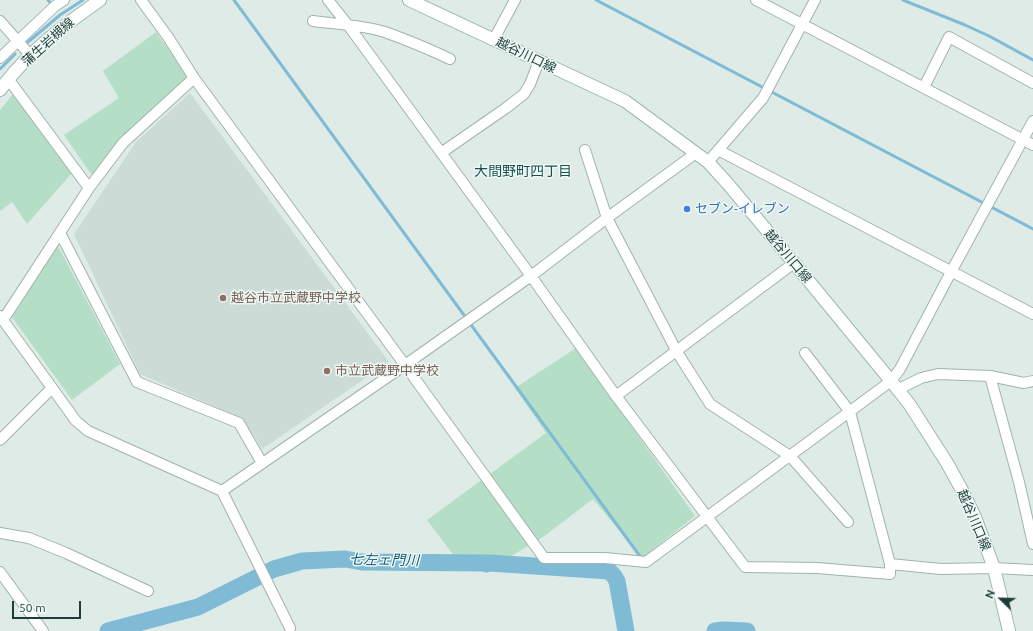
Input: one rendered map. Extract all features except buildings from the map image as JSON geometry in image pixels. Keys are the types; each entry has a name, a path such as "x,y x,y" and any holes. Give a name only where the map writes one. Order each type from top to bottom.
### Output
{"main road":[{"name":"蒲生岩槻線","path":"0,90 30,55 58,30 100,0"},
{"name":"越谷川口線","path":"409,0 625,101 708,162 794,263 894,385 918,418 947,463 960,486 974,517 994,568 1010,631"}],"street":[{"path":"0,58 17,40 55,6 64,0"},
{"path":"141,0 168,37 194,78 405,365 544,558 605,558 646,562 850,412 894,385 938,374 990,376 1024,383 1033,381"},
{"path":"328,0 348,25 531,276 616,396 745,567 817,568 890,574 890,564 850,412 805,353"},
{"path":"494,39 515,0"},
{"path":"756,0 1033,145"},
{"path":"708,162 763,98 815,0"},
{"path":"0,21 30,55"},
{"path":"313,21 348,25 384,32 425,47 450,59"},
{"path":"924,87 949,37 1033,83"},
{"path":"441,153 524,94 530,84 539,61"},
{"path":"194,78 123,143 89,188 60,233 1,318 76,421 88,431 222,491 290,628"},
{"path":"9,80 89,188"},
{"path":"894,385 900,369 951,272 1033,121"},
{"path":"585,150 607,218 677,352 710,404 790,456 848,522"},
{"path":"718,150 1033,314"},
{"path":"222,491 531,276 607,218 696,154"},
{"path":"60,233 137,382 238,423 262,463"},
{"path":"616,396 677,352 794,263"},
{"path":"990,376 1019,482 1033,544"},
{"path":"0,440 52,388"},
{"path":"0,533 29,538 66,553 148,591"},
{"path":"890,564 941,569 994,568 1033,570"},
{"path":"0,572 43,631"}],"shaded area":[{"name":"越谷市立武蔵野中学校","path":"190,93 389,362 262,449 243,419 140,374 74,234 136,142"}],"green space":[{"path":"156,32 189,78 99,172 91,174 64,135 119,98 103,71"},
{"path":"13,94 72,173 27,224 12,202 0,211 0,110"},
{"path":"57,244 120,364 72,400 11,316"},
{"path":"576,348 695,516 642,558 593,499 543,537 508,558 455,557 427,520 546,433 515,388"}],"waterway":[{"path":"48,0 52,5"},
{"path":"28,42 60,15 83,0"},
{"path":"234,0 642,559"},
{"path":"596,0 1033,229"},
{"path":"903,0 989,36 1033,60"},
{"path":"0,69 15,54"},
{"name":"七左ェ門川","path":"108,631 198,607 274,569 302,561 345,559 362,562 490,563 609,571 617,581 626,631"},
{"path":"715,631 747,631"}],"place":[{"name":"セブン-イレブン","path":"687,209"},
{"name":"越谷市立武蔵野中学校","path":"223,298"},
{"name":"市立武蔵野中学校","path":"327,371"}],"district":[{"name":"大間野町四丁目","path":"523,171"}]}
